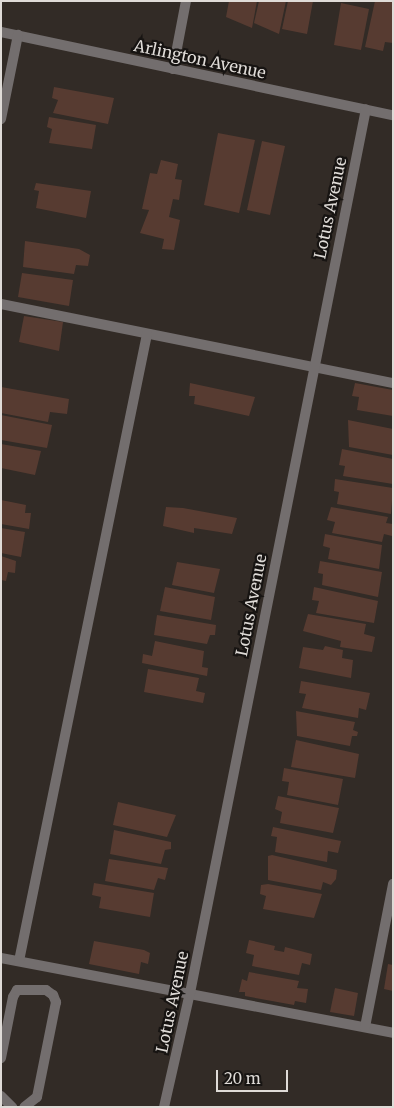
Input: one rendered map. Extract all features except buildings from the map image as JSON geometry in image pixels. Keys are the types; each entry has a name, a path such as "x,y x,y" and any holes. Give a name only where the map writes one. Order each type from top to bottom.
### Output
{"street":[{"path":"173,69 186,1"},
{"name":"Arlington Avenue","path":"1,32 393,115"},
{"path":"1,119 18,36"},
{"name":"Lotus Avenue","path":"164,1107 190,993 313,367 366,110"},
{"path":"1,304 393,383"},
{"path":"19,961 147,334"},
{"path":"365,1027 393,884"},
{"path":"1,958 393,1033"},
{"path":"1,1058 13,997 17,990 46,990 53,995 56,1002 37,1097 24,1107"},
{"path":"1,1096 12,1107"}]}
